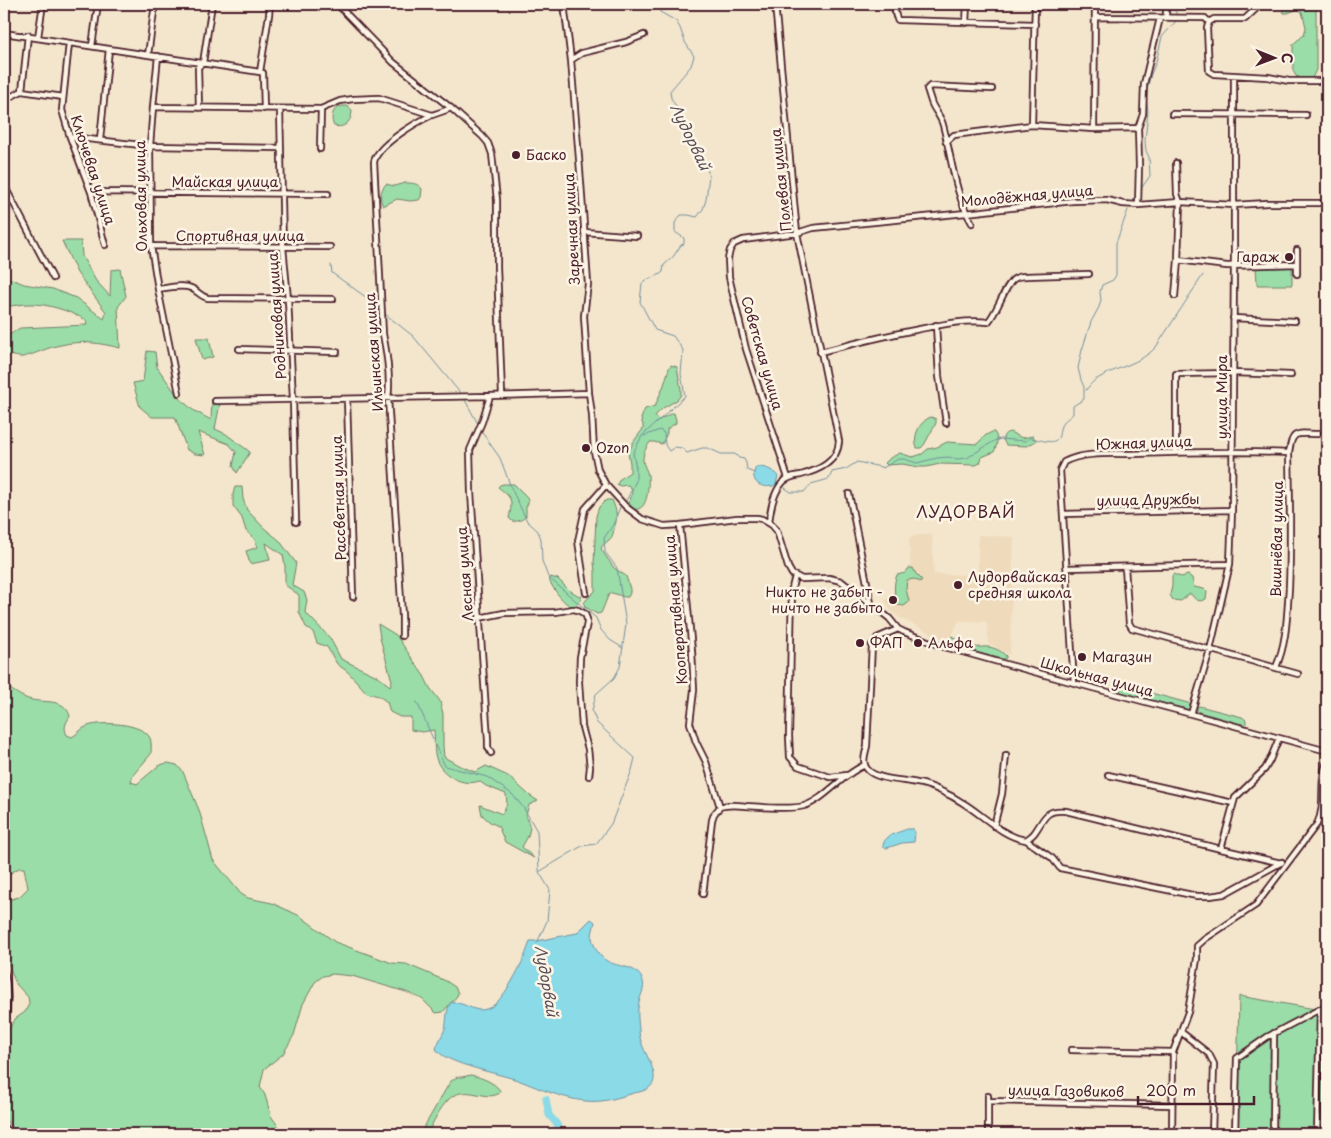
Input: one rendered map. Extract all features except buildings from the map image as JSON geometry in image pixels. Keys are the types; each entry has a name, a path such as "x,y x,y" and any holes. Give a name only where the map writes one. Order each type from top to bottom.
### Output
{"street":[{"path":"38,38 43,4"},
{"path":"92,46 98,4"},
{"path":"148,55 155,4"},
{"path":"199,108 198,66 203,63 212,4"},
{"path":"264,109 262,72 270,4"},
{"path":"337,4 393,62 451,108 488,143 492,154 497,200 497,267 502,395"},
{"name":"Заречная улица","path":"564,4 571,60 588,284 584,316 594,457 598,470 606,484 626,507 637,516 649,522 664,526 751,518 769,522"},
{"name":"Полевая улица","path":"775,4 797,234 839,441 835,456 827,464 788,478"},
{"path":"895,4 895,13 898,20 1035,24"},
{"path":"966,4 966,23"},
{"path":"1032,126 1035,4"},
{"path":"1094,128 1095,4"},
{"path":"1166,4 1166,18"},
{"path":"1261,4 1245,19 1214,19 1209,22 1207,28 1209,71 1214,74 1234,76 1268,76 1290,81 1318,81"},
{"path":"1095,17 1204,18 1209,22"},
{"path":"1138,205 1138,128 1143,114 1144,84 1160,18"},
{"path":"4,33 262,72"},
{"path":"571,60 582,53 626,42 644,35"},
{"path":"22,91 28,36"},
{"name":"Ключевая улица","path":"69,43 62,110 91,192 105,245"},
{"path":"100,140 109,49"},
{"name":"Ольховая улица","path":"158,56 150,146 151,246 179,393"},
{"name":"улица Мира","path":"1191,714 1210,650 1230,564 1233,451 1234,76"},
{"path":"972,223 966,213 952,167 943,124 939,114 932,105 927,89 930,86 992,89"},
{"path":"4,100 22,91 63,97"},
{"path":"153,107 321,109 340,101 379,98 432,115"},
{"name":"Ильинская улица","path":"402,636 400,565 383,324 374,159 380,150 409,128 432,115 451,108"},
{"name":"Родниковая улица","path":"280,109 283,248 288,299 293,399 296,522"},
{"path":"320,149 321,109"},
{"path":"1172,114 1306,115"},
{"path":"946,142 954,135 1032,126 1138,128"},
{"path":"70,137 150,146 281,148"},
{"path":"1175,296 1180,202 1177,194 1176,163"},
{"path":"4,185 53,278"},
{"path":"4,213 7,191"},
{"name":"Майская улица","path":"91,192 328,194"},
{"name":"Молодёжная улица","path":"743,240 797,234 813,228 1073,201 1107,200 1138,205 1180,202 1234,205 1319,203"},
{"path":"584,232 638,236"},
{"name":"Советская улица","path":"743,240 734,244 730,250 728,259 729,277 746,349 788,478"},
{"name":"Спортивная улица","path":"151,246 330,247"},
{"path":"1297,250 1297,274"},
{"path":"1178,260 1227,266 1297,264"},
{"path":"820,352 936,325 972,320 988,322 1011,282 1016,277 1089,274"},
{"path":"158,289 188,287 203,297 208,298 333,299"},
{"path":"1233,318 1294,320"},
{"path":"936,325 939,376 946,423"},
{"path":"239,350 337,352"},
{"path":"1176,452 1176,374 1291,375"},
{"path":"215,401 490,396 589,392"},
{"name":"Лесная улица","path":"490,396 482,422 470,450 479,618 488,747 491,753"},
{"name":"Рассветная улица","path":"347,399 353,597"},
{"path":"1289,453 1294,436 1298,434 1318,434"},
{"name":"Южная улица","path":"1063,514 1060,470 1062,464 1076,457 1176,452 1233,451 1289,453"},
{"name":"Вишнёвая улица","path":"1276,667 1282,654 1287,618 1290,538 1289,453"},
{"path":"788,478 777,490 769,522 777,531 788,567 795,576 792,588 790,757 798,766 830,777 847,775"},
{"path":"586,593 578,541 585,510 606,484"},
{"path":"849,494 870,604"},
{"name":"улица Дружбы","path":"1063,514 1232,510"},
{"path":"1063,514 1074,683"},
{"name":"Кооперативная улица","path":"680,525 694,690 690,723 696,742 706,762 720,807"},
{"path":"1067,568 1230,564"},
{"path":"1125,566 1129,623 1132,628 1298,674"},
{"name":"Школьная улица","path":"795,576 806,579 837,579 889,618 898,629 941,646 1327,752"},
{"path":"479,618 504,613 555,612 573,609 585,614 587,623 580,657 579,682 582,728 588,749 590,766 589,776"},
{"path":"898,629 877,638 872,645 867,746 864,758 865,765 871,773 918,783 944,792 964,803 994,826 1026,840 1052,858 1060,868 1197,896 1210,896 1224,894 1281,862"},
{"path":"1221,849 1235,798 1264,769 1279,738"},
{"path":"994,826 1002,794 1006,755"},
{"path":"1172,1134 1173,1052 1188,1012 1197,959 1197,946 1256,905 1319,820 1327,762"},
{"path":"703,894 712,820 720,807 729,805 759,807 803,806 820,798 847,775 865,765"},
{"path":"1108,775 1233,803"},
{"path":"1026,840 1034,833 1049,813 1058,810 1221,849 1281,862 1288,861"},
{"path":"4,970 8,989 4,1024"},
{"path":"1235,1134 1237,1058 1274,1033 1320,1009 1317,1134"},
{"path":"1181,1032 1209,1054 1214,1064 1212,1134"},
{"path":"1273,1134 1274,1033"},
{"path":"1071,1050 1173,1052"},
{"name":"улица Газовиков","path":"988,1134 988,1098 1172,1105"},
{"path":"4,1127 9,1134"}],"shaded area":[{"name":"Лудорвайская средняя школа","path":"932,533 934,574 978,575 978,535 1014,537 1010,655 988,643 987,622 959,621 949,642 900,618 891,611 884,600 897,594 911,576 909,537"}],"green space":[{"path":"1283,4 1316,5 1316,70 1312,78 1304,79 1296,76 1293,71 1293,44 1304,35 1306,27 1302,12 1298,9 1284,13"},
{"path":"347,106 352,110 349,121 345,125 334,126 332,119 334,111 338,107"},
{"path":"405,183 415,184 422,189 419,200 397,199 383,206 381,195 382,189 386,184 394,186"},
{"path":"62,241 81,241 82,256 96,281 110,296 111,270 120,269 126,296 118,307 120,348 83,342 68,343 23,357 4,356 4,338 20,328 87,325 86,320 50,306 28,304 4,307 4,276 24,284 53,289 76,298 104,319 106,312 77,273"},
{"path":"1256,265 1292,265 1292,285 1257,285"},
{"path":"196,338 209,338 213,357 202,360"},
{"path":"147,351 155,352 157,367 179,398 193,410 211,420 212,399 221,398 215,429 226,434 250,452 237,473 233,466 236,452 229,444 198,432 205,455 195,454 187,450 175,417 152,417 140,407 133,383 143,381"},
{"path":"1327,356 1327,638 1325,633"},
{"path":"671,365 677,367 681,395 655,416 659,420 674,413 676,423 667,429 662,444 650,442 646,448 643,460 648,475 645,503 638,509 633,509 629,503 632,493 630,487 617,484 620,479 630,472 628,453 643,429 641,419 643,413 645,409 655,406"},
{"path":"931,417 936,419 936,423 924,445 921,448 917,448 916,434 920,425"},
{"path":"992,432 996,434 997,439 994,452 982,457 980,463 976,465 940,464 919,467 902,464 887,465 885,463 900,453 912,457 947,442 977,444"},
{"path":"1010,432 1022,438 1033,436 1036,441 1027,446 1006,445 1003,437"},
{"path":"503,484 514,484 526,496 528,503 526,516 522,520 512,521 509,518 511,503 509,497 498,487"},
{"path":"235,487 242,487 243,499 247,510 264,528 279,540 296,563 292,585 304,592 307,600 305,612 330,638 341,659 377,676 390,686 392,681 378,624 396,635 440,701 443,714 444,757 475,772 486,766 508,776 538,801 529,805 526,815 530,828 522,847 534,858 505,842 498,826 482,815 480,805 502,814 507,804 506,794 479,781 467,783 449,776 440,766 436,757 434,730 422,732 411,730 411,717 400,717 390,712 387,702 379,696 367,693 348,672 337,664 327,647 317,643 313,632 306,627 299,612 299,595 285,585 283,555 266,543 270,560 250,564 246,551 258,547 254,538 246,531 242,518 233,506"},
{"path":"606,500 612,500 616,511 616,518 612,536 601,549 614,568 626,576 630,593 626,597 610,593 601,613 597,614 585,607 584,603 595,591 596,516 599,507"},
{"path":"909,568 913,568 922,580 920,582 915,579 907,580 906,589 909,601 904,606 898,605 895,590 896,578 897,575 905,573"},
{"path":"1173,574 1181,577 1188,575 1192,578 1194,587 1204,589 1207,592 1206,599 1197,600 1189,594 1181,601 1173,600 1170,595"},
{"path":"550,577 558,579 569,590 582,598 575,606 568,605 562,599 551,584"},
{"path":"952,636 973,647 996,649 1004,654 1006,658 1003,659 959,647 950,641"},
{"path":"4,684 28,699 53,702 63,706 70,716 65,730 67,735 72,737 94,724 122,724 146,733 151,740 151,754 133,775 131,782 137,784 163,764 177,765 183,772 199,810 213,860 241,894 248,898 272,903 300,916 335,942 392,963 406,964 446,981 455,987 458,993 457,996 443,1012 436,1013 422,999 406,992 352,976 333,974 323,976 315,982 303,1004 294,1035 283,1054 264,1069 260,1087 265,1095 271,1116 284,1134 17,1134 4,1115 4,1044 10,1027 15,1019 25,1012 29,1003 28,997 16,984 4,953 4,901 19,897 28,888 24,868 19,868 4,877"},
{"path":"1125,686 1188,703 1190,708 1189,710 1122,693 1120,691 1121,688"},
{"path":"1197,707 1242,717 1246,720 1246,723 1245,725 1199,712"},
{"path":"1239,996 1327,1011 1327,1134 1236,1134"},
{"path":"471,1075 492,1083 501,1092 489,1096 469,1093 455,1095 448,1100 436,1116 427,1134 420,1134 450,1082 457,1077"}],"water":[{"path":"756,467 768,469 778,475 776,485 766,487 758,484 754,477"},
{"path":"907,829 913,829 915,833 914,842 902,843 887,848 883,847 888,837"},
{"path":"591,919 595,922 592,940 602,957 614,964 632,969 643,980 644,986 638,1005 638,1019 641,1040 654,1074 653,1083 650,1087 609,1100 582,1101 561,1096 514,1079 451,1060 436,1049 445,1029 450,1003 458,1003 480,1010 491,1007 499,1000 510,984 530,941 577,933"}],"waterway":[{"name":"Лудорвай","path":"626,501 636,481 633,453 642,436 685,396 681,374 683,350 673,336 655,330 640,302 642,283 663,272 664,265 684,244 684,238 675,232 675,223 681,215 697,217 703,209 709,175 694,150 687,125 671,98 670,91 691,66 694,56 685,42 676,21 660,12 661,4"},
{"path":"1172,4 1177,15"},
{"path":"1140,190 1150,176 1149,157 1145,141 1148,111 1147,89 1162,37 1177,20"},
{"path":"1133,201 1135,197"},
{"path":"785,488 791,492 804,492 811,484 829,479 832,472 846,469 857,462 883,468 898,459 917,463 937,458 967,458 1000,439 1026,441 1030,438 1049,442 1056,440 1059,437 1062,424 1073,414 1073,406 1084,399 1084,387 1078,368 1082,350 1091,322 1099,307 1102,285 1113,280 1116,275 1116,243 1128,210"},
{"path":"331,265 332,273 370,300 379,309"},
{"path":"1086,390 1104,375 1150,353 1156,347 1203,275"},
{"path":"385,314 413,336 461,394"},
{"path":"465,400 478,424"},
{"path":"644,436 660,430 664,433 665,445 669,451 675,447 682,448 687,453 708,448 721,454 735,454 739,458 744,459 747,470 754,473"},
{"path":"481,431 500,458 512,490 527,521 538,531 541,539 542,561 548,577 596,618 601,630 610,640 623,648"},
{"name":"Лудорвай","path":"537,943 547,921 550,890 539,872 582,846 596,844 611,824 635,758 597,723 592,711 596,694 614,678 620,667 626,624 617,568 605,552 604,538 613,525 620,507"},
{"path":"417,702 433,739"},
{"path":"435,745 445,766 487,777 512,794 523,807 537,831 539,871"},
{"name":"Лудорвай","path":"546,1099 549,1115 562,1134"}],"place":[{"name":"Баско","path":"516,155"},
{"name":"Гараж","path":"1289,257"},
{"name":"Ozon","path":"586,448"},
{"name":"Лудорвайская средняя школа","path":"958,585"},
{"name":"Никто не забыт - ничто не забыто","path":"893,600"},
{"name":"ФАП","path":"860,643"},
{"name":"Альфа","path":"918,643"},
{"name":"Магазин","path":"1082,657"}],"district":[{"name":"ЛУДОРВАЙ","path":"966,512"}]}
